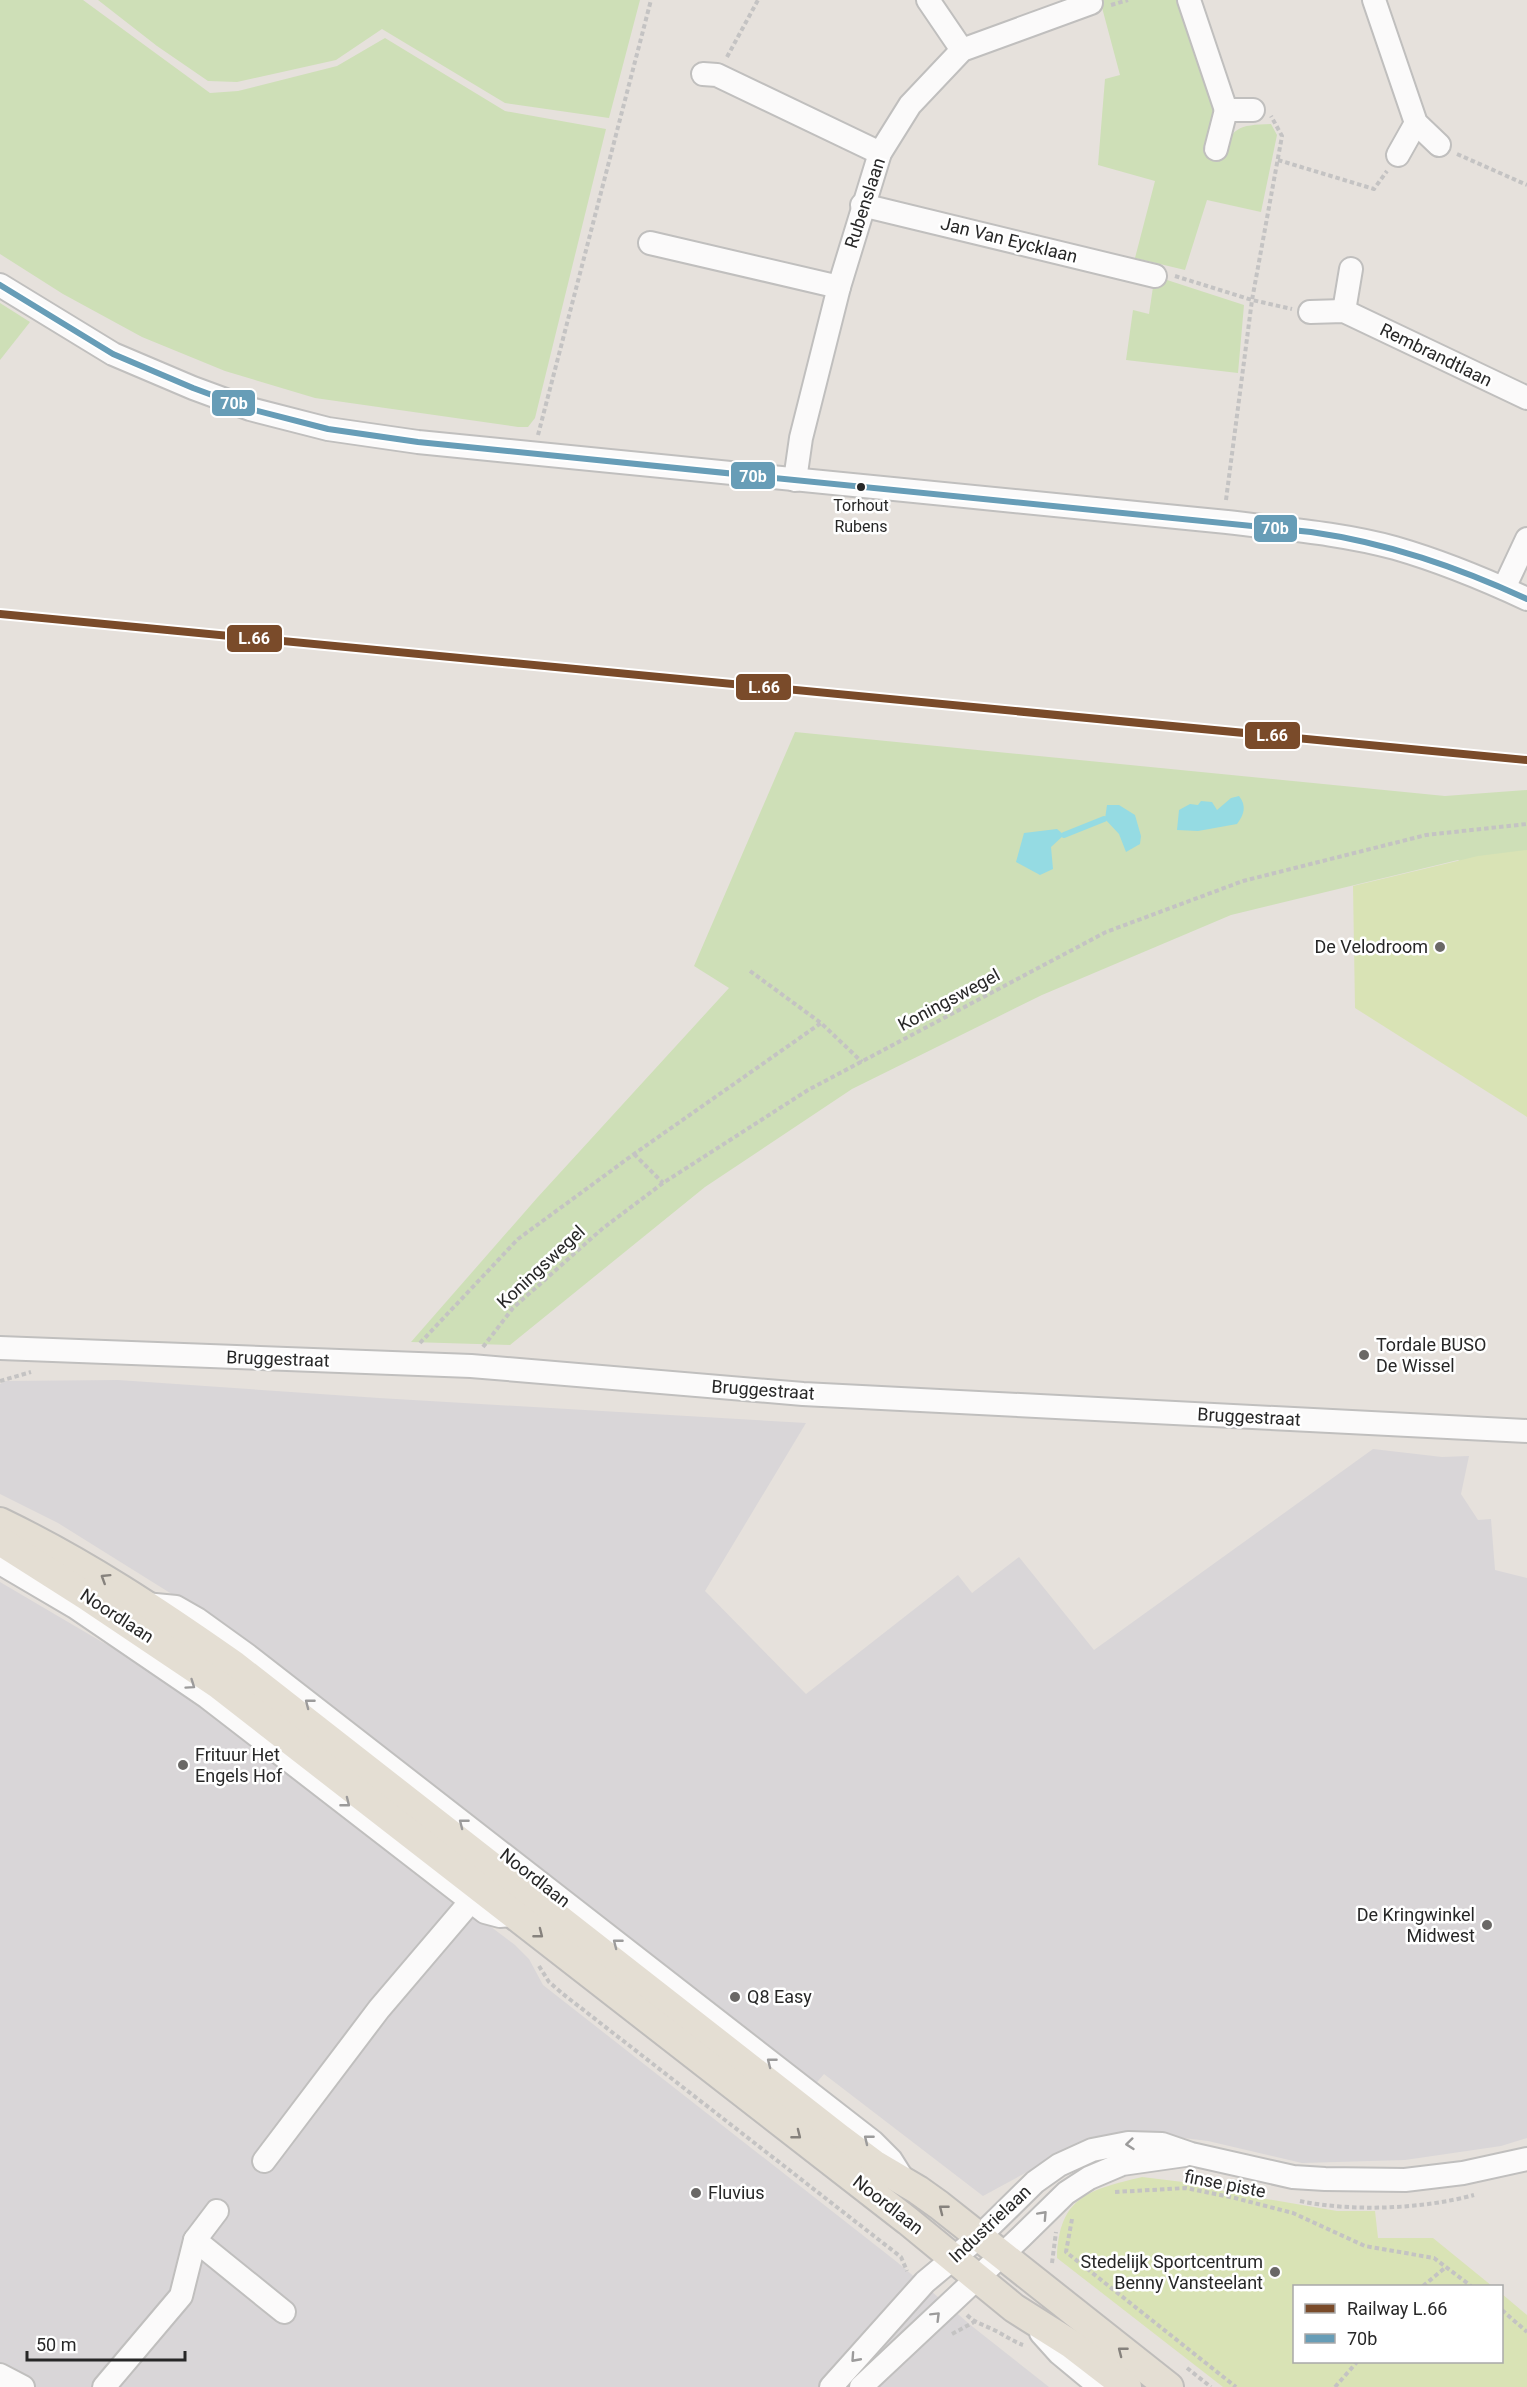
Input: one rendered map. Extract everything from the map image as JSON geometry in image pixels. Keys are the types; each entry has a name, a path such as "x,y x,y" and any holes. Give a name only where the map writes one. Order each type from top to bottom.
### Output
{"main road":[{"name":"Noordlaan","path":"0,1522 76,1560 234,1665 838,2137 882,2170 918,2190 1169,2387"},
{"name":"Noordlaan","path":"0,1541 112,1612 219,1685 1031,2320 1071,2344 1127,2387"}],"street":[{"path":"927,0 962,50"},
{"path":"1190,0 1226,110 1216,149"},
{"path":"1374,0 1416,123 1439,145"},
{"name":"Rubenslaan","path":"795,480 801,438 839,287 862,205 880,153 910,105 962,50 1091,2"},
{"path":"710,75 880,153"},
{"path":"1226,110 1253,110"},
{"path":"1398,155 1416,123"},
{"name":"Jan Van Eycklaan","path":"862,205 1155,276"},
{"path":"650,243 839,287"},
{"path":"1344,311 1351,269"},
{"path":"0,285 113,354 250,409 328,429 418,442 1227,522 1334,535 1393,548 1451,566 1527,599"},
{"name":"Rembrandtlaan","path":"1310,312 1344,311 1527,398"},
{"path":"1504,588 1527,540"},
{"name":"Bruggestraat","path":"2,1349 471,1366 803,1394 1527,1431"},
{"name":"Noordlaan","path":"0,1563 85,1614 207,1697 485,1912 500,1916 515,1915"},
{"path":"264,2162 379,2009 471,1901"},
{"name":"Industrielaan","path":"831,2387 925,2282 979,2237 1044,2173 1092,2150 1146,2142 1293,2177 1324,2179 1405,2180 1463,2174 1527,2159"},
{"name":"Industrielaan","path":"861,2387 1001,2256 1057,2200 1089,2178 1122,2164 1191,2154"},
{"path":"104,2387 181,2296 195,2240 217,2211"},
{"path":"195,2240 284,2312"},
{"name":"Noordlaan","path":"1031,2320 1045,2340 1100,2387"},
{"path":"0,2375 23,2387"}],"path":[{"path":"548,433 538,432 651,0"},
{"path":"710,75 758,0"},
{"path":"1226,500 1252,300 1282,135 1274,118 1265,111 1253,110"},
{"path":"1439,145 1527,186"},
{"path":"1278,160 1374,189"},
{"path":"1155,276 1170,274 1252,300 1310,312"},
{"path":"1214,499 1237,502"},
{"name":"Koningswegel","path":"471,1366 490,1336 513,1308 602,1229 663,1183 808,1090 1106,932 1243,881 1426,835 1527,824"},
{"path":"750,971 821,1023 862,1062"},
{"path":"399,1364 518,1239 634,1154 821,1023"},
{"path":"634,1154 663,1183"},
{"path":"0,1381 36,1371"},
{"path":"538,1964 544,1975 562,1994 901,2258 903,2264"},
{"path":"1183,2178 1245,2190"},
{"name":"finse piste","path":"1106,2194 1186,2188 1235,2198 1293,2213 1365,2246 1434,2259 1470,2285"},
{"path":"1298,2200 1335,2208 1363,2208"},
{"path":"1074,2215 1070,2222 1066,2252 1236,2387"},
{"path":"1053,2262 1057,2226"},
{"path":"1424,2285 1446,2267"},
{"path":"1503,2311 1527,2332"},
{"path":"1335,2387 1355,2363"}],"shaded area":[{"path":"118,1380 806,1423 705,1591 806,1694 958,1575 972,1593 1019,1557 1094,1650 1373,1449 1442,1457 1469,1456 1461,1494 1478,1520 1491,1519 1495,1570 1527,1578 1527,2138 1501,2146 1405,2160 1302,2163 1208,2141 1143,2133 1091,2137 983,2196 824,2074 813,2087 199,1611 58,1523 0,1494 0,1384 5,1381"},
{"path":"0,1582 146,1665 515,1945 529,1959 543,1985 897,2262 973,2327 1049,2387 0,2387"}],"green space":[{"path":"0,0 83,0 210,93 238,91 337,66 385,38 505,111 606,129 535,418 528,427 315,398 225,371 142,337 63,294 0,254"},
{"path":"98,0 640,0 609,118 505,103 382,29 336,60 237,82 208,81 157,46"},
{"path":"1100,0 1177,0 1218,116 1209,155 1221,159 1228,140 1243,127 1271,124 1277,135 1261,212 1207,200 1185,270 1135,258 1155,181 1098,165 1105,79 1120,75"},
{"path":"1164,279 1244,305 1238,373 1126,360 1133,310 1149,314 1153,287"},
{"path":"0,303 30,322 0,360"},
{"path":"795,732 1445,796 1527,790 1527,901 1458,860 1231,915 1042,995 852,1089 705,1187 510,1345 411,1342 537,1198 729,988 694,966"},
{"name":"De Velodroom","path":"1527,850 1527,1117 1355,1008 1353,886 1478,856"},
{"name":"Stedelijk Sportcentrum Benny Vansteelant","path":"1142,2177 1191,2183 1231,2193 1337,2211 1375,2211 1378,2238 1433,2238 1491,2285 1293,2285 1293,2363 1503,2363 1503,2295 1527,2315 1527,2387 1223,2387 1057,2258 1059,2237 1071,2209 1080,2199 1107,2186"}],"water":[{"path":"1239,796 1244,810 1237,824 1198,831 1177,830 1179,810 1190,804 1198,805 1201,801 1212,802 1217,810 1231,798"},
{"path":"1107,805 1119,805 1135,815 1141,836 1140,844 1126,852 1119,834 1105,819"},
{"path":"1057,829 1064,835 1051,847 1053,869 1040,875 1016,862 1024,833"}],"waterway":[{"path":"1064,835 1104,819"}],"rail line":[{"name":"L.66","path":"0,614 1527,760"}],"transit line":[{"name":"70b","path":"0,285 113,354 250,409 328,429 418,442 1311,532 1367,543 1422,558 1527,599"}],"place":[{"name":"Torhout Rubens","path":"861,487"},
{"name":"De Velodroom","path":"1440,947"},
{"name":"Tordale BUSO De Wissel","path":"1364,1355"},
{"name":"Frituur Het Engels Hof","path":"183,1765"},
{"name":"De Kringwinkel Midwest","path":"1487,1925"},
{"name":"Q8 Easy","path":"735,1997"},
{"name":"Fluvius","path":"696,2193"},
{"name":"Stedelijk Sportcentrum Benny Vansteelant","path":"1275,2272"}]}
